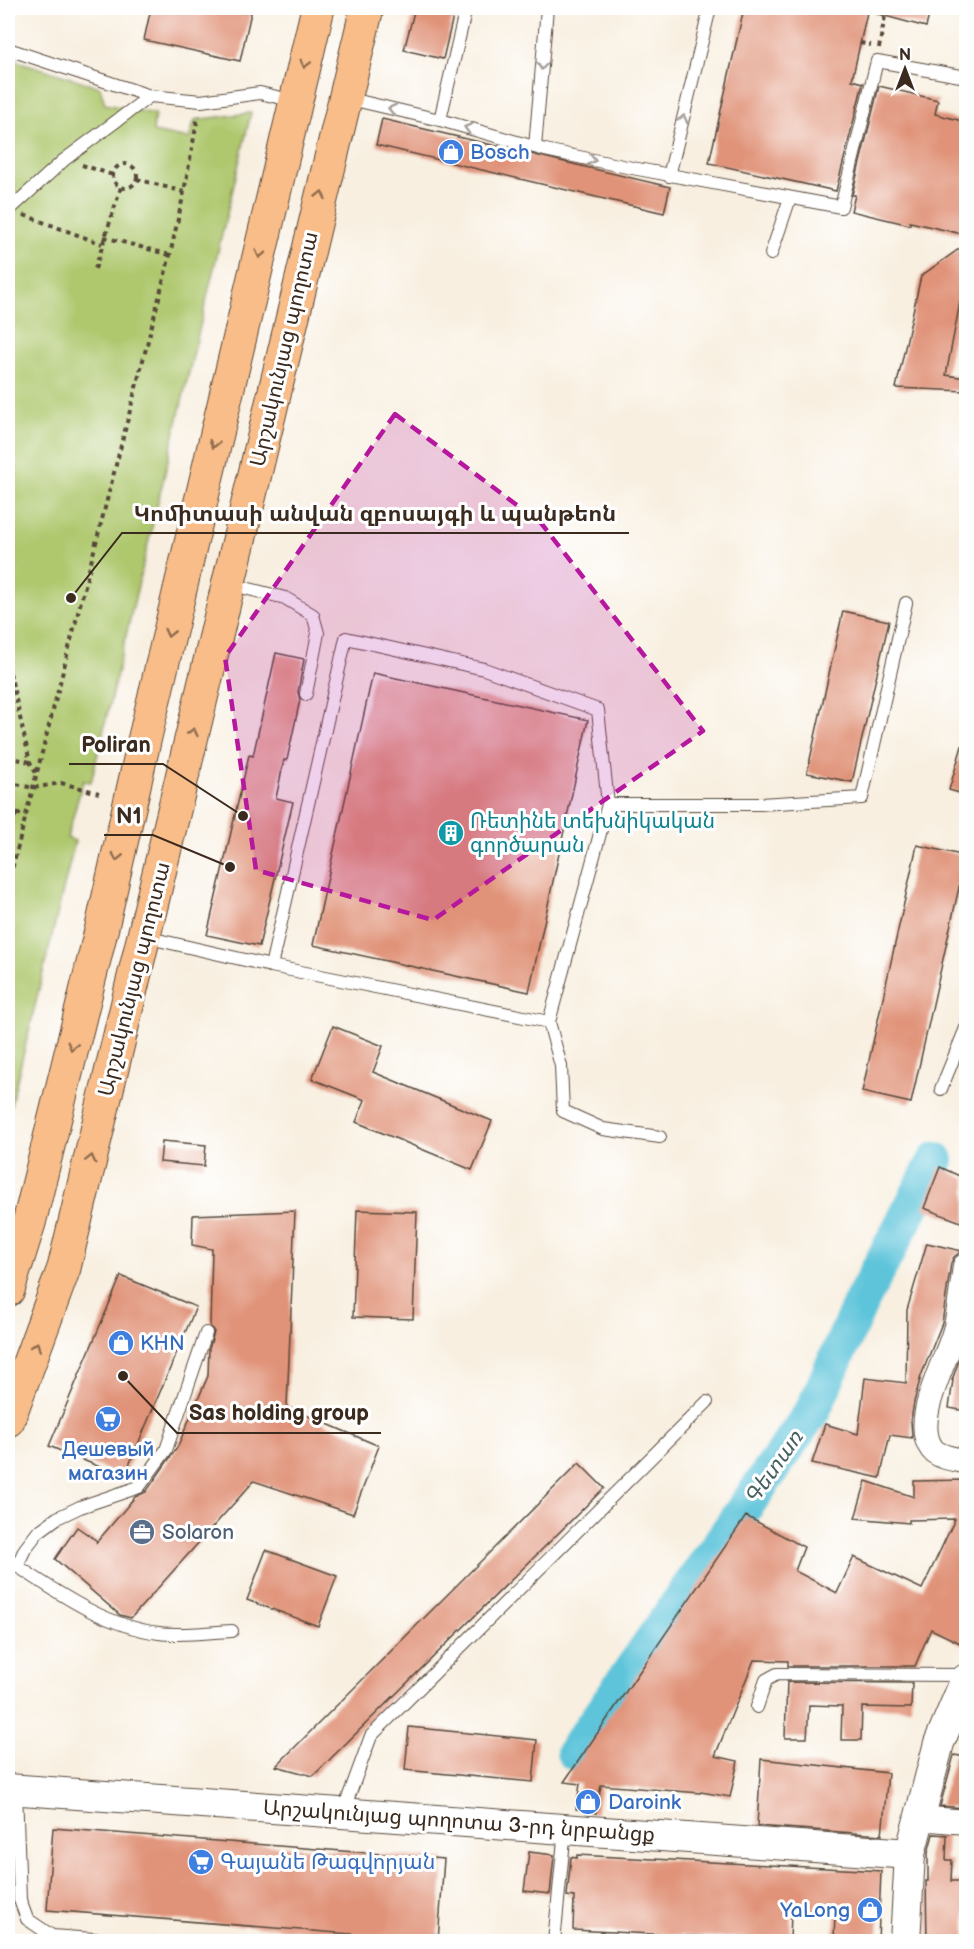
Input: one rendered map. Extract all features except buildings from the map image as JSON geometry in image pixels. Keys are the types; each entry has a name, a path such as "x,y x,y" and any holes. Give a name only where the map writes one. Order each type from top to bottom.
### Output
{"main road":[{"name":"Արշակունյաց պողոտա","path":"8,1290 29,1223 99,938 318,8"},
{"name":"Արշակունյաց պողոտա","path":"8,1420 64,1268 367,8"}],"street":[{"path":"965,1266 956,1327 925,1416 928,1440 933,1450 941,1455 966,1462"},
{"path":"905,1941 910,1854 939,1743 966,1677"},
{"name":"Արշակունյաց պողոտա 3-րդ նրբանցք","path":"12,1789 910,1854"},
{"path":"919,1818 966,1822"}],"lane":[{"path":"440,120 466,8"},
{"path":"535,147 547,8"},
{"path":"669,176 710,8"},
{"path":"8,49 150,96 201,101 260,93 296,102"},
{"path":"344,97 440,120 535,147 669,176 841,207 877,60 966,77 966,72"},
{"path":"8,211 64,160 150,96"},
{"path":"771,254 790,198"},
{"path":"228,584 285,598 313,615 318,633 306,694"},
{"path":"608,804 760,804 862,798 906,603"},
{"path":"271,966 346,638 484,669 598,710 608,804 549,1023 561,1066 562,1111 603,1130 660,1137"},
{"path":"145,937 271,966 549,1023"},
{"path":"941,1089 966,1028"},
{"path":"206,1333 166,1450 139,1487 80,1507 57,1518 38,1532 12,1563 105,1618 131,1628 161,1634 232,1631"},
{"path":"342,1813 371,1736 707,1402"},
{"path":"757,1707 766,1680 777,1674 966,1677"},
{"path":"12,1789 20,1900 27,1919 52,1936 134,1941"},
{"path":"554,1941 565,1829"}],"path":[{"path":"877,60 885,16"},
{"path":"8,885 170,255 201,101"},
{"path":"64,160 113,175"},
{"path":"128,164 136,171 137,179 133,186 121,187 114,181 113,175 118,166 128,164"},
{"path":"137,179 184,192"},
{"path":"95,269 121,187"},
{"path":"8,211 102,244"},
{"path":"104,237 170,255"},
{"path":"8,664 30,762 36,772"},
{"path":"8,691 14,693"},
{"path":"8,757 30,762"},
{"path":"8,782 33,788 61,783 99,793"},
{"path":"8,811 26,816"},
{"path":"8,824 18,814"}],"highlighted area":[{"path":"395,414 541,523 703,731 433,920 256,870 225,657"}],"green space":[{"path":"8,58 100,87 105,104 155,114 153,132 189,139 195,120 251,113 91,782 83,781 67,838 75,841 8,1117"}],"waterway":[{"name":"Գետառ","path":"574,1752 813,1410 860,1304 936,1160"}],"place":[{"name":"Bosch","path":"451,152"},
{"name":"Կոմիտասի անվան զբոսայգի և պանթեոն","path":"71,598"},
{"name":"Poliran","path":"243,816"},
{"name":"Ռետինե տեխնիկական գործարան","path":"451,833"},
{"name":"N1","path":"230,867"},
{"name":"KHN","path":"121,1343"},
{"name":"Sas holding group","path":"123,1376"},
{"name":"Дешевый магазин","path":"108,1419"},
{"name":"Solaron","path":"142,1532"},
{"name":"Daroink","path":"588,1802"},
{"name":"Գայանե Թագվորյան","path":"201,1862"},
{"name":"YaLong","path":"870,1910"}]}
